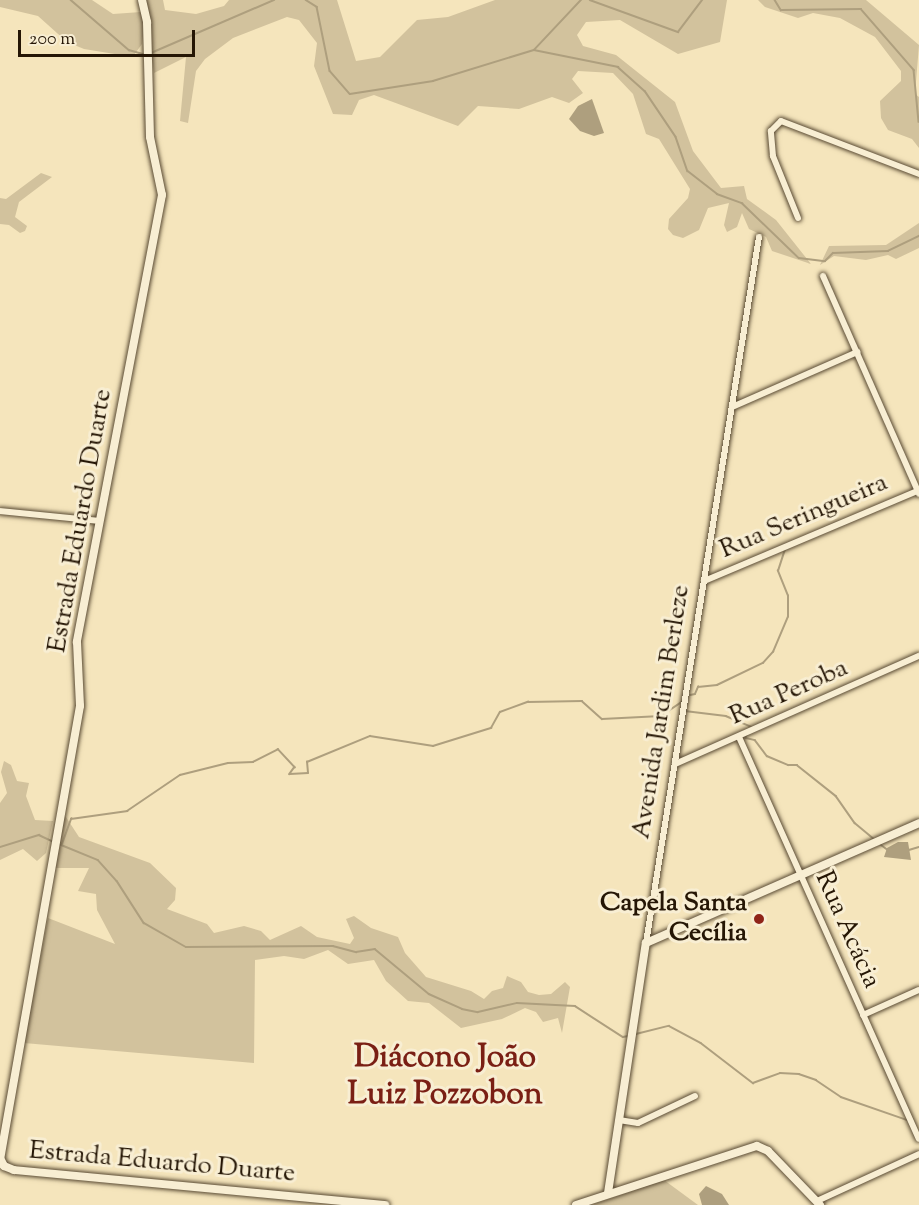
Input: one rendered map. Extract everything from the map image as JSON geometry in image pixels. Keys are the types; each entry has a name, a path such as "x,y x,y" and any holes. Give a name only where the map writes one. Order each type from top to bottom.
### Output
{"street":[{"name":"Estrada Eduardo Duarte","path":"142,0 147,21 150,137 162,195 77,642 80,706 2,1162 14,1170 385,1205"},
{"path":"798,218 773,156 771,131 781,121 919,174"},
{"name":"Avenida Jardim Berleze","path":"608,1193 759,237"},
{"path":"823,276 919,491"},
{"path":"732,407 857,352"},
{"name":"Rua Seringueira","path":"704,581 919,491"},
{"path":"0,511 100,521"},
{"name":"Rua Peroba","path":"675,764 919,656"},
{"name":"Rua Acácia","path":"739,737 919,1139"},
{"path":"646,944 919,823"},
{"path":"863,1015 919,990"},
{"path":"619,1120 638,1123 695,1096"},
{"path":"576,1205 757,1146 768,1151 819,1203 919,1154"}],"shaded area":[{"path":"0,0 92,0 113,14 141,12 145,20 142,44 134,55 127,56 84,49 67,42 38,16 0,7"},
{"path":"144,0 163,0 165,10 196,14 224,6 229,0 337,0 356,61 380,57 417,20 448,17 495,0 727,0 720,42 678,54 620,20 586,22 577,35 583,46 616,55 675,102 693,151 721,188 744,186 747,199 776,220 811,264 772,251 766,237 749,229 742,213 737,227 727,232 724,225 729,203 708,208 699,230 683,238 673,235 668,229 669,219 688,198 690,189 659,139 646,134 633,94 613,73 578,71 572,79 583,93 569,103 552,97 519,109 478,106 458,126 374,95 359,100 352,115 333,114 314,66 317,43 299,20 287,17 233,38 205,59 196,71 188,123 180,121 186,57 154,73"},
{"path":"758,0 866,0 919,45 915,94 919,97 919,148 912,139 888,130 881,118 880,101 901,81 901,71 875,37 840,18 813,13 798,18 765,7"},
{"path":"592,99 604,133 594,136 580,131 569,119 578,106"},
{"path":"41,173 52,177 19,202 15,217 27,226 25,231 20,233 9,225 0,224 0,198 6,199"},
{"path":"919,223 919,248 896,259 888,255 866,260 834,256 820,265 829,246 886,245"},
{"path":"4,761 11,765 17,781 29,783 26,796 35,820 53,821 46,853 37,861 23,849 0,860 0,803 7,793 1,772"},
{"path":"64,814 79,837 150,863 176,888 175,900 167,909 207,924 214,933 244,926 261,931 270,940 301,926 317,937 350,944 354,938 346,919 354,916 371,928 398,937 405,953 426,977 471,991 484,999 492,991 503,988 507,976 521,982 528,992 539,995 551,994 565,982 570,987 562,1033 558,1018 543,1022 536,1012 525,1008 502,1019 461,1028 429,1003 408,1001 386,981 374,960 348,964 328,950 304,959 284,956 255,960 254,1063 24,1043 48,918 115,944 97,910 96,894 78,891 89,868 54,868"},
{"path":"898,842 908,842 911,860 884,857 887,848"},
{"path":"664,1180 698,1205 592,1205"},
{"path":"706,1186 722,1194 729,1205 702,1205 699,1194"}],"waterway":[{"path":"71,0 129,50 143,54"},
{"path":"151,53 274,0"},
{"path":"306,0 317,7 330,71 350,94 433,81 534,50 581,0"},
{"path":"590,0 678,32 702,0"},
{"path":"775,0 781,10 861,9 914,70 919,122"},
{"path":"534,50 618,67 645,91 676,137 688,171 717,194 742,203 799,258 825,261 833,253 888,251 919,236"},
{"path":"690,695 695,694 698,687 717,685 763,663 773,652 788,617 788,596 778,571 785,550"},
{"path":"62,844 71,819 127,811 180,775 228,763 253,762 278,749 295,767 290,774 308,773 307,762 370,736 433,746 491,728 500,712 528,702 582,701 602,719 661,716 682,702"},
{"path":"685,711 726,716 752,727"},
{"path":"747,735 746,738 755,740 767,756 788,765 797,765 836,796 855,823 874,839"},
{"path":"0,847 39,835 52,841"},
{"path":"59,844 98,860 117,881 144,923 186,947 333,946 356,952 375,949 429,994 462,1009 478,1012 517,1003 575,1006 623,1037 628,1036"},
{"path":"880,844 888,850"},
{"path":"909,850 919,847"},
{"path":"636,1034 669,1026 701,1043 753,1083 780,1073 799,1074 816,1080 841,1097 907,1120"}],"place":[{"name":"Capela Santa Cecília","path":"759,919"}],"district":[{"name":"Diácono João Luiz Pozzobon","path":"445,1078"}]}
